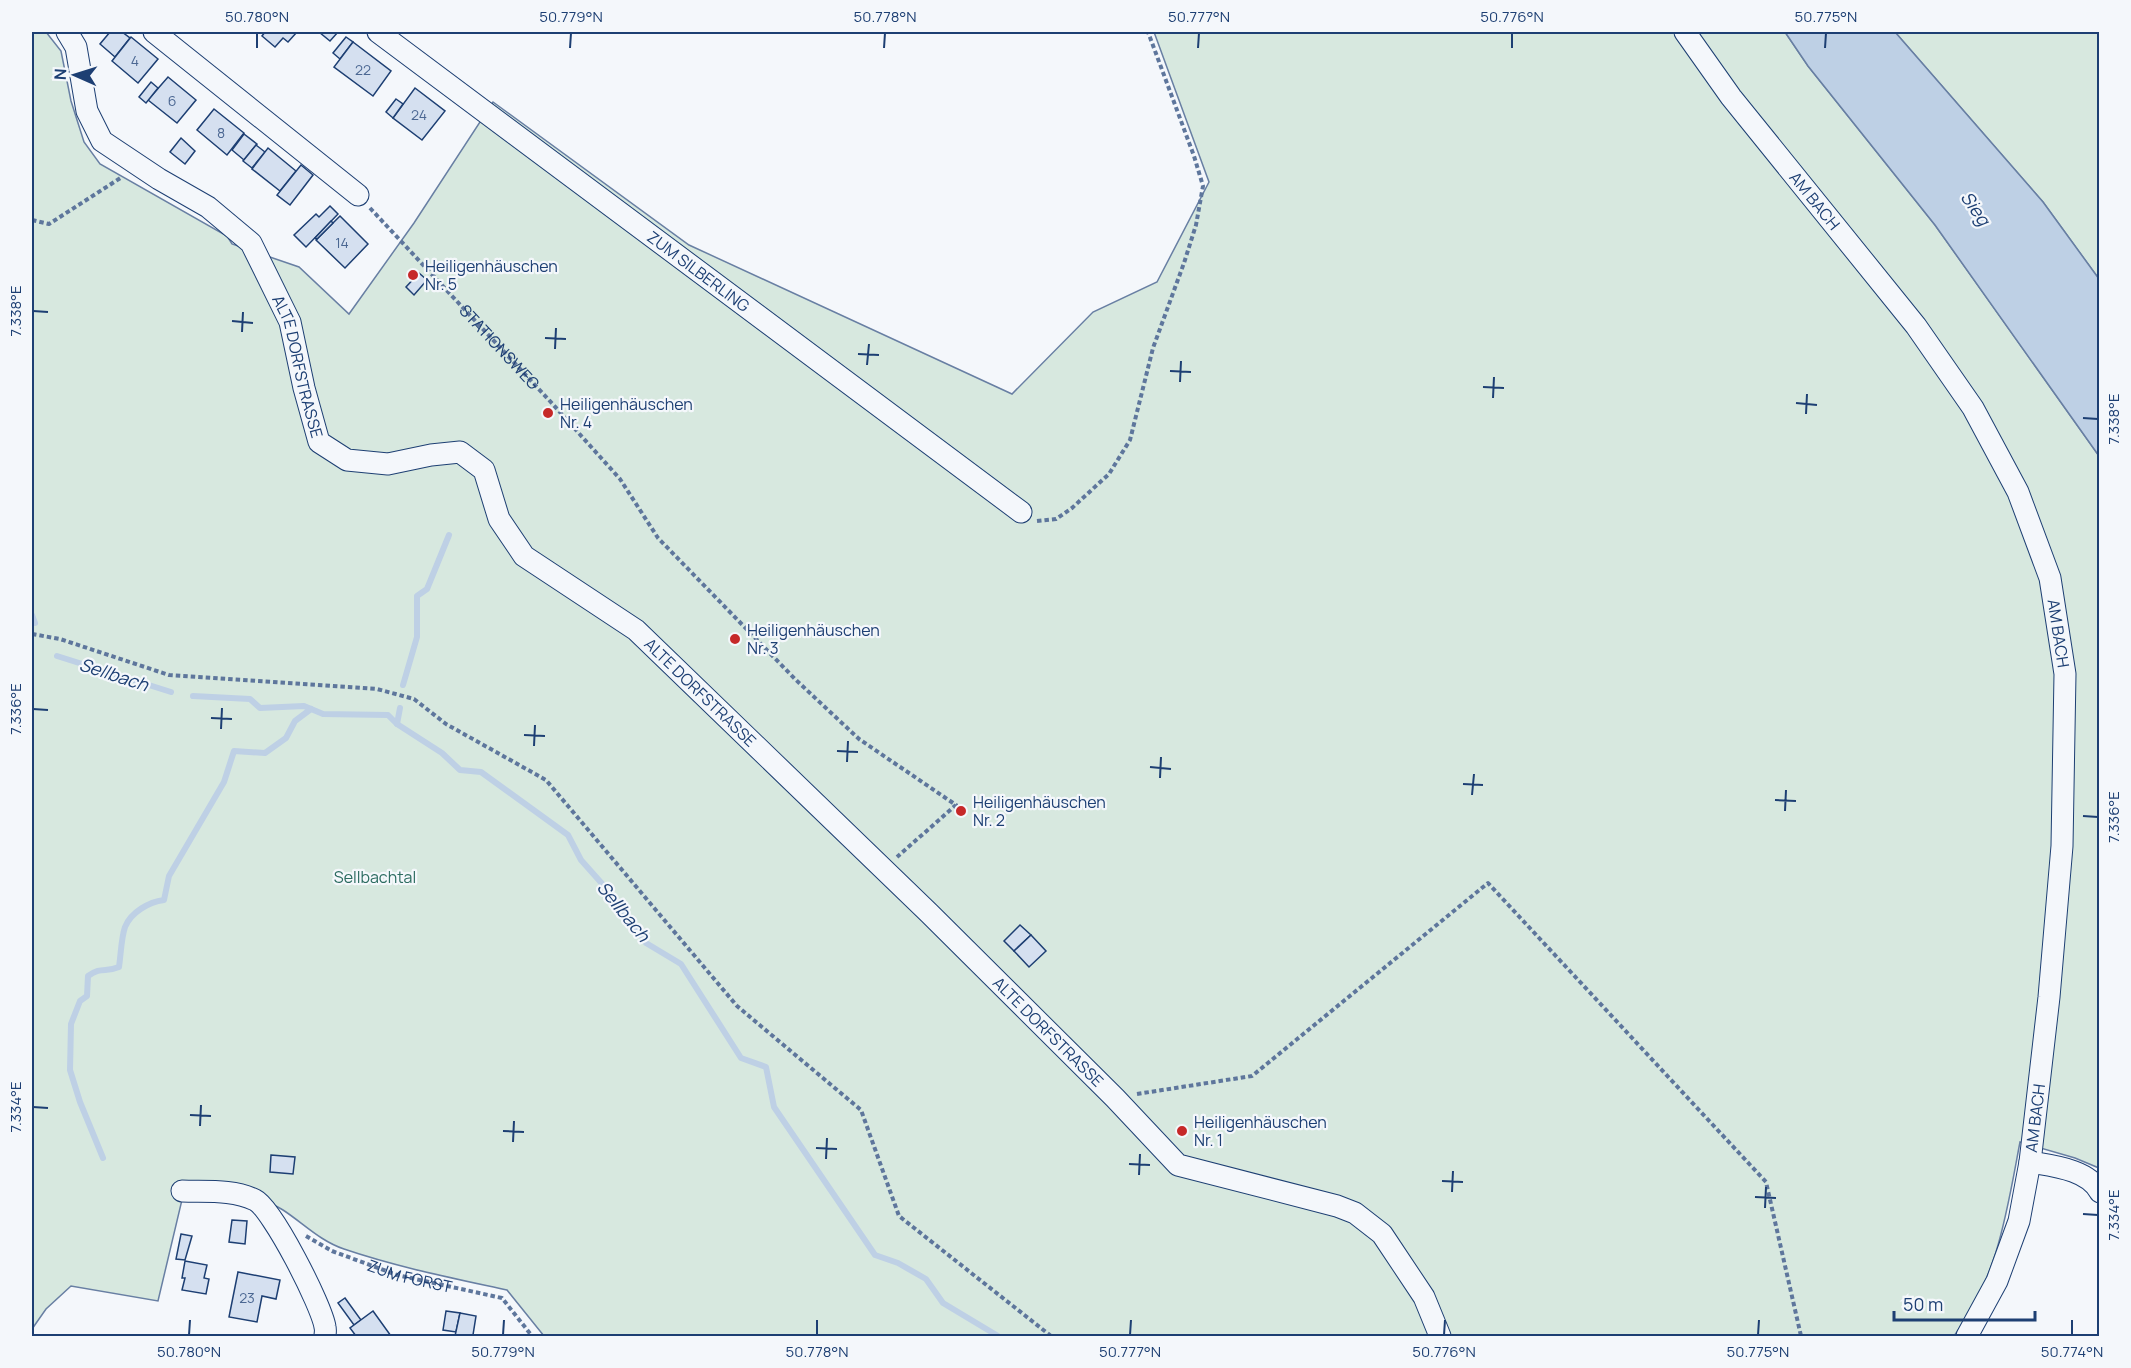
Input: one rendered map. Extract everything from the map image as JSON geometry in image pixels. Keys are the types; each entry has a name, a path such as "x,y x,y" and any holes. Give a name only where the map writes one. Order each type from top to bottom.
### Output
{"street":[{"name":"ALTE DORFSTRASSE","path":"67,32 76,46 87,111 102,141 140,167 208,207 251,243 290,322 304,388 319,442 347,460 388,464 431,455 460,452 484,470 499,519 524,556 636,630 884,869 1115,1098 1178,1165 1337,1206 1355,1213 1382,1234 1424,1297 1440,1336"},
{"path":"154,32 358,195"},
{"name":"ZUM SILBERLING","path":"378,32 1021,512"},
{"name":"AM BACH","path":"1685,32 1731,97 1916,326 1973,408 2018,492 2050,578 2065,674 2061,846 2049,997 2030,1162 2019,1221 1997,1281 1967,1336"},
{"path":"2030,1162 2068,1168 2096,1185 2100,1192"},
{"path":"182,1191 226,1192 256,1200 277,1225 318,1306 326,1329 325,1336"}],"path":[{"path":"1021,512 1037,521 1056,519 1109,474 1130,440 1153,348 1196,225 1203,186 1148,32"},
{"path":"32,220 49,224 140,167"},
{"name":"STATIONSWEG","path":"358,195 549,400 620,480 658,538 796,680 859,739 956,805 884,869"},
{"path":"32,634 60,639 169,675 377,689 414,699 446,724 546,780 737,1006 861,1110 899,1216 1051,1336"},
{"path":"1115,1098 1252,1076 1488,883 1766,1182 1801,1336"},
{"name":"ZUM FORST","path":"277,1225 294,1229 332,1251 397,1275 502,1298 532,1336"}],"green space":[{"name":"Sellbachtal","path":"32,32 46,32 61,51 71,101 84,142 100,164 227,236 232,244 299,267 349,314 414,223 493,102 689,245 1012,394 1093,312 1157,282 1209,182 1154,32 1785,32 1808,66 1935,225 2099,456 2099,1168 2075,1158 2020,1142 2005,1218 1991,1267 1969,1314 1954,1336 544,1336 507,1290 425,1272 344,1249 335,1246 273,1205 249,1197 185,1187 158,1301 71,1286 46,1309 32,1329"},
{"path":"1895,32 2099,32 2099,279 2043,202"}],"water":[{"name":"Sieg","path":"1785,32 1895,32 2043,202 2099,279 2099,456 1935,225 1808,66"}],"building":[{"path":"110,32 122,32 130,38 115,57 100,44"},
{"path":"265,32 297,32 288,42 283,38 275,47 262,36"},
{"path":"319,32 338,32 330,41"},
{"path":"131,37 158,59 138,83 112,61"},
{"path":"346,37 353,42 340,59 333,53"},
{"path":"353,42 391,71 373,96 334,67"},
{"path":"168,77 196,100 177,123 148,100"},
{"path":"151,82 158,88 146,103 139,97"},
{"path":"415,88 445,111 422,140 393,118"},
{"path":"396,99 403,104 393,118 386,112"},
{"path":"214,109 244,133 227,155 197,130"},
{"path":"244,134 257,144 244,160 232,150"},
{"path":"181,138 195,151 185,164 170,152"},
{"path":"256,145 265,152 252,168 243,161"},
{"path":"268,148 296,171 280,191 252,169"},
{"path":"301,165 313,175 290,205 277,195"},
{"path":"330,206 338,214 306,247 294,235 316,214 319,217"},
{"path":"340,216 368,244 345,268 316,240"},
{"path":"331,221 333,223 317,239 315,238"},
{"path":"419,273 427,280 414,295 406,287"},
{"path":"1020,925 1031,935 1014,951 1004,941"},
{"path":"1031,935 1046,951 1029,967 1014,951"},
{"path":"271,1155 295,1157 293,1174 270,1172"},
{"path":"232,1220 247,1221 245,1244 229,1242"},
{"path":"181,1234 192,1236 185,1260 176,1259"},
{"path":"185,1261 207,1265 204,1278 209,1279 206,1294 182,1290"},
{"path":"238,1272 280,1280 276,1299 262,1296 257,1322 229,1317"},
{"path":"345,1298 361,1320 354,1325 338,1303"},
{"path":"373,1311 391,1336 356,1336 350,1328"},
{"path":"446,1311 460,1313 456,1332 443,1330"},
{"path":"460,1313 476,1316 473,1335 479,1336 455,1336"}],"waterway":[{"path":"403,685 417,637 417,596 427,589 449,535"},
{"name":"Sellbach","path":"32,615 35,623"},
{"name":"Sellbach","path":"57,656 171,692"},
{"name":"Sellbach","path":"193,696 250,699 260,708 304,706 323,714 388,715 397,724 442,753 460,770 481,772 568,835 581,860 613,896 646,943 681,964 741,1058 766,1067 774,1107 875,1255 898,1263 926,1279 943,1303 998,1336"},
{"path":"397,724 400,708"},
{"path":"103,1158 80,1102 70,1070 71,1024 80,1001 87,996 88,976 97,971 119,967 123,936 128,922 141,909 164,900 169,876 224,782 234,751 265,753 286,738 295,721 311,709"}],"place":[{"name":"Heiligenhäuschen Nr. 5","path":"413,275"},
{"name":"Heiligenhäuschen Nr. 4","path":"548,413"},
{"name":"Heiligenhäuschen Nr. 3","path":"735,639"},
{"name":"Heiligenhäuschen Nr. 2","path":"961,811"},
{"name":"Heiligenhäuschen Nr. 1","path":"1182,1131"}]}
